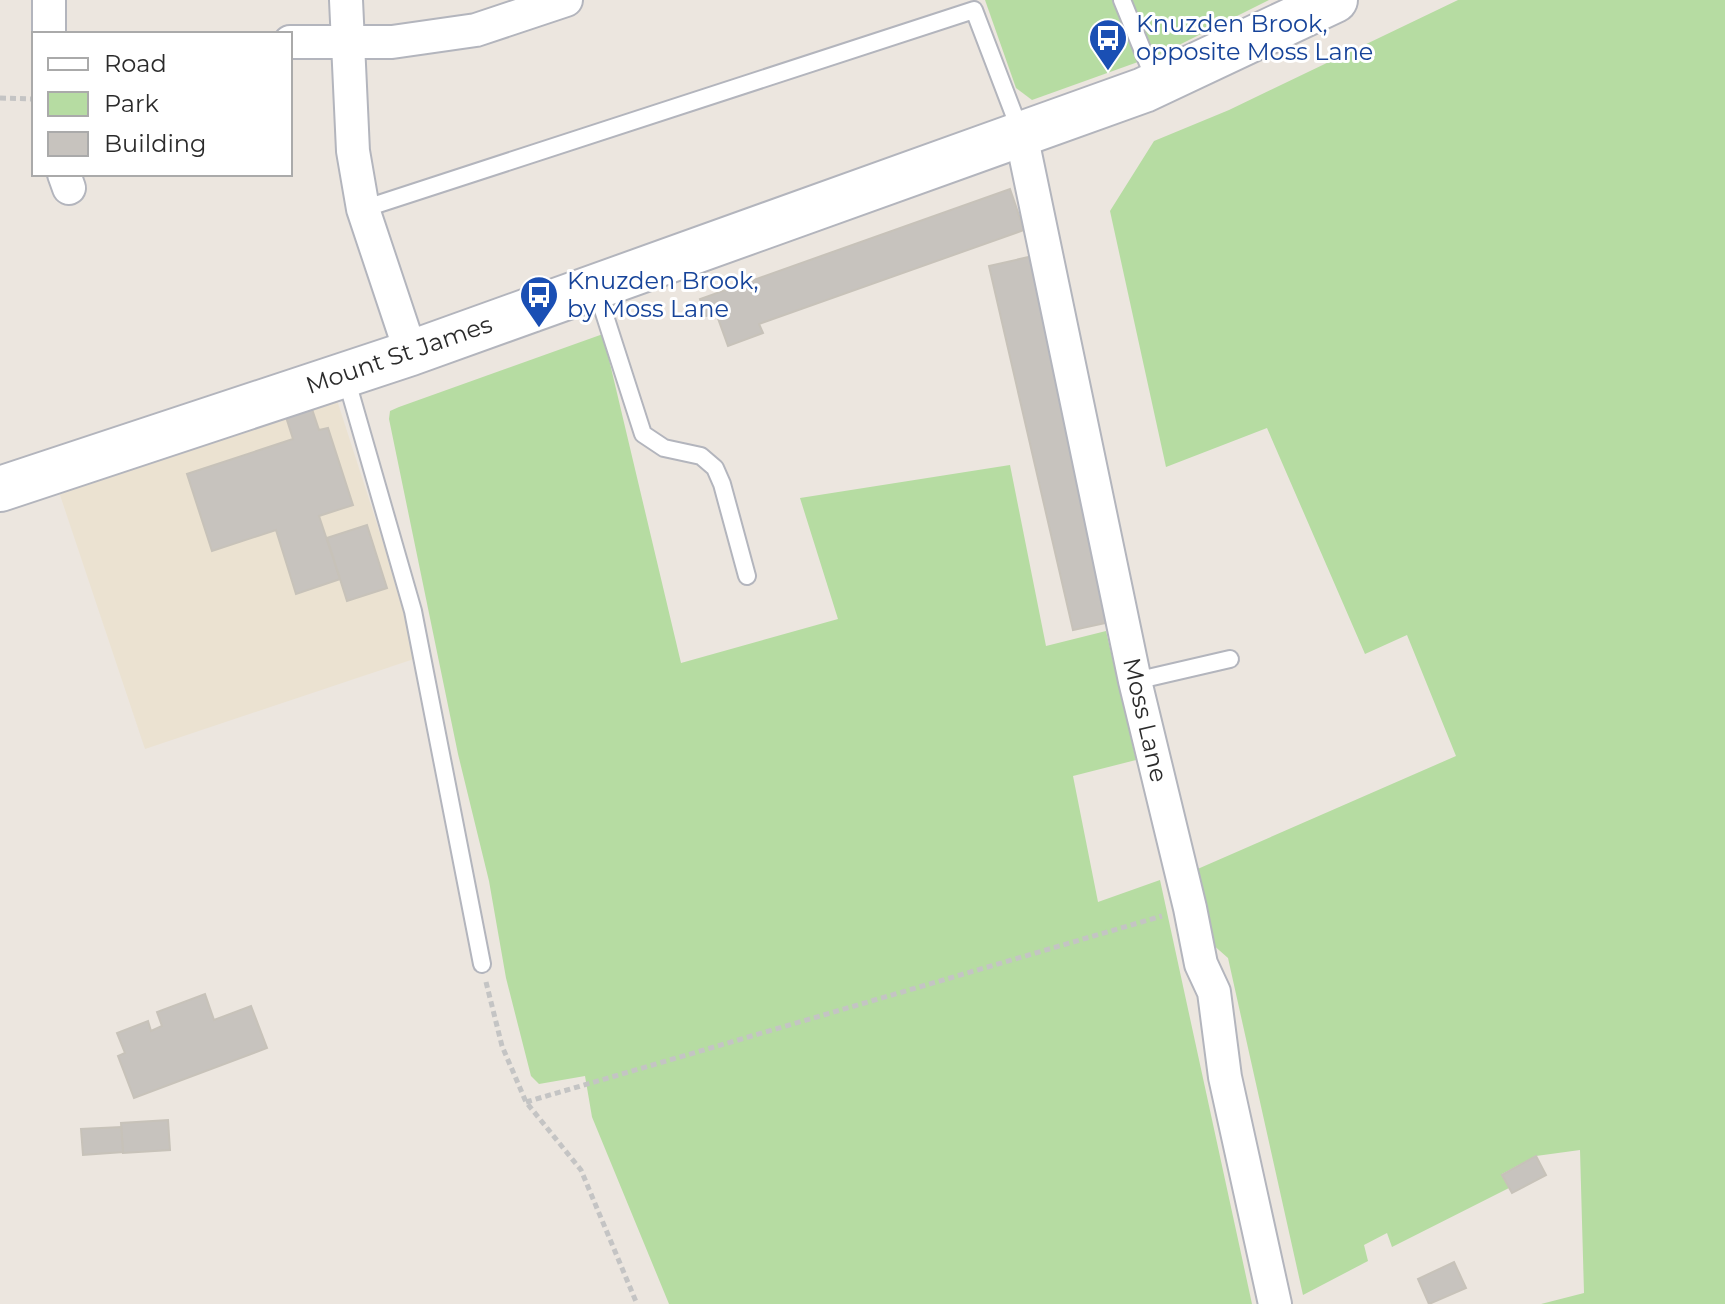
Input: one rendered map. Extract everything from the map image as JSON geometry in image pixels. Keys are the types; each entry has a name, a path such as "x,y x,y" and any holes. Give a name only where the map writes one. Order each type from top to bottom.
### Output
{"main road":[{"name":"Mount St James","path":"0,489 411,353 1021,134 1156,84 1335,0"}],"street":[{"path":"49,0 49,32"},
{"path":"346,0 353,151 363,209 411,353"},
{"path":"292,42 392,42 476,30 566,0"},
{"name":"Moss Lane","path":"1021,134 1135,681 1201,964 1214,992 1225,1077 1275,1304"}],"lane":[{"path":"1122,0 1156,84"},
{"path":"363,209 974,10 1021,134"},
{"path":"595,286 643,434 664,448 701,456 715,468 747,576"},
{"path":"345,374 413,611 482,964"},
{"path":"1135,681 1230,659"}],"path":[{"path":"0,98 32,99"},
{"path":"526,1102 1190,908"},
{"path":"482,964 502,1046 526,1102 581,1170 637,1304"}],"shaded area":[{"path":"336,397 420,657 145,749 58,489"}],"green space":[{"path":"985,0 1269,0 1163,53 1032,100 1016,88"},
{"path":"1458,0 1725,0 1725,1304 1541,1304 1584,1293 1580,1150 1536,1156 1502,1174 1509,1188 1392,1247 1387,1233 1364,1245 1368,1261 1303,1295 1228,958 1211,943 1193,871 1456,756 1407,635 1365,654 1267,428 1166,467 1110,211 1154,141 1229,110"},
{"path":"603,334 681,663 838,619 800,498 1010,465 1046,646 1106,631 1136,760 1073,776 1098,902 1160,880 1252,1304 669,1304 592,1117 585,1076 539,1084 531,1076 506,978 489,881 458,754 389,419 390,411 399,407"}],"building":[{"path":"1010,189 1024,230 759,324 763,333 728,346 716,313 706,316 700,299"},
{"path":"1033,256 1110,622 1073,630 989,266"},
{"path":"312,409 319,430 328,428 353,505 319,516 340,579 296,594 276,530 212,551 187,474 293,439 286,417"},
{"path":"367,525 387,588 347,601 327,538"},
{"path":"205,994 214,1020 251,1006 267,1048 134,1098 118,1056 125,1053 117,1033 148,1021 151,1031 162,1026 157,1012"},
{"path":"168,1120 170,1150 123,1153 121,1123"},
{"path":"121,1127 123,1152 83,1155 81,1129"},
{"path":"1536,1156 1546,1175 1512,1193 1502,1175"},
{"path":"1454,1262 1466,1288 1429,1304 1418,1279"}],"place":[{"name":"Knuzden Brook, opposite Moss Lane","path":"1108,72"},
{"name":"Knuzden Brook, by Moss Lane","path":"539,329"}]}
